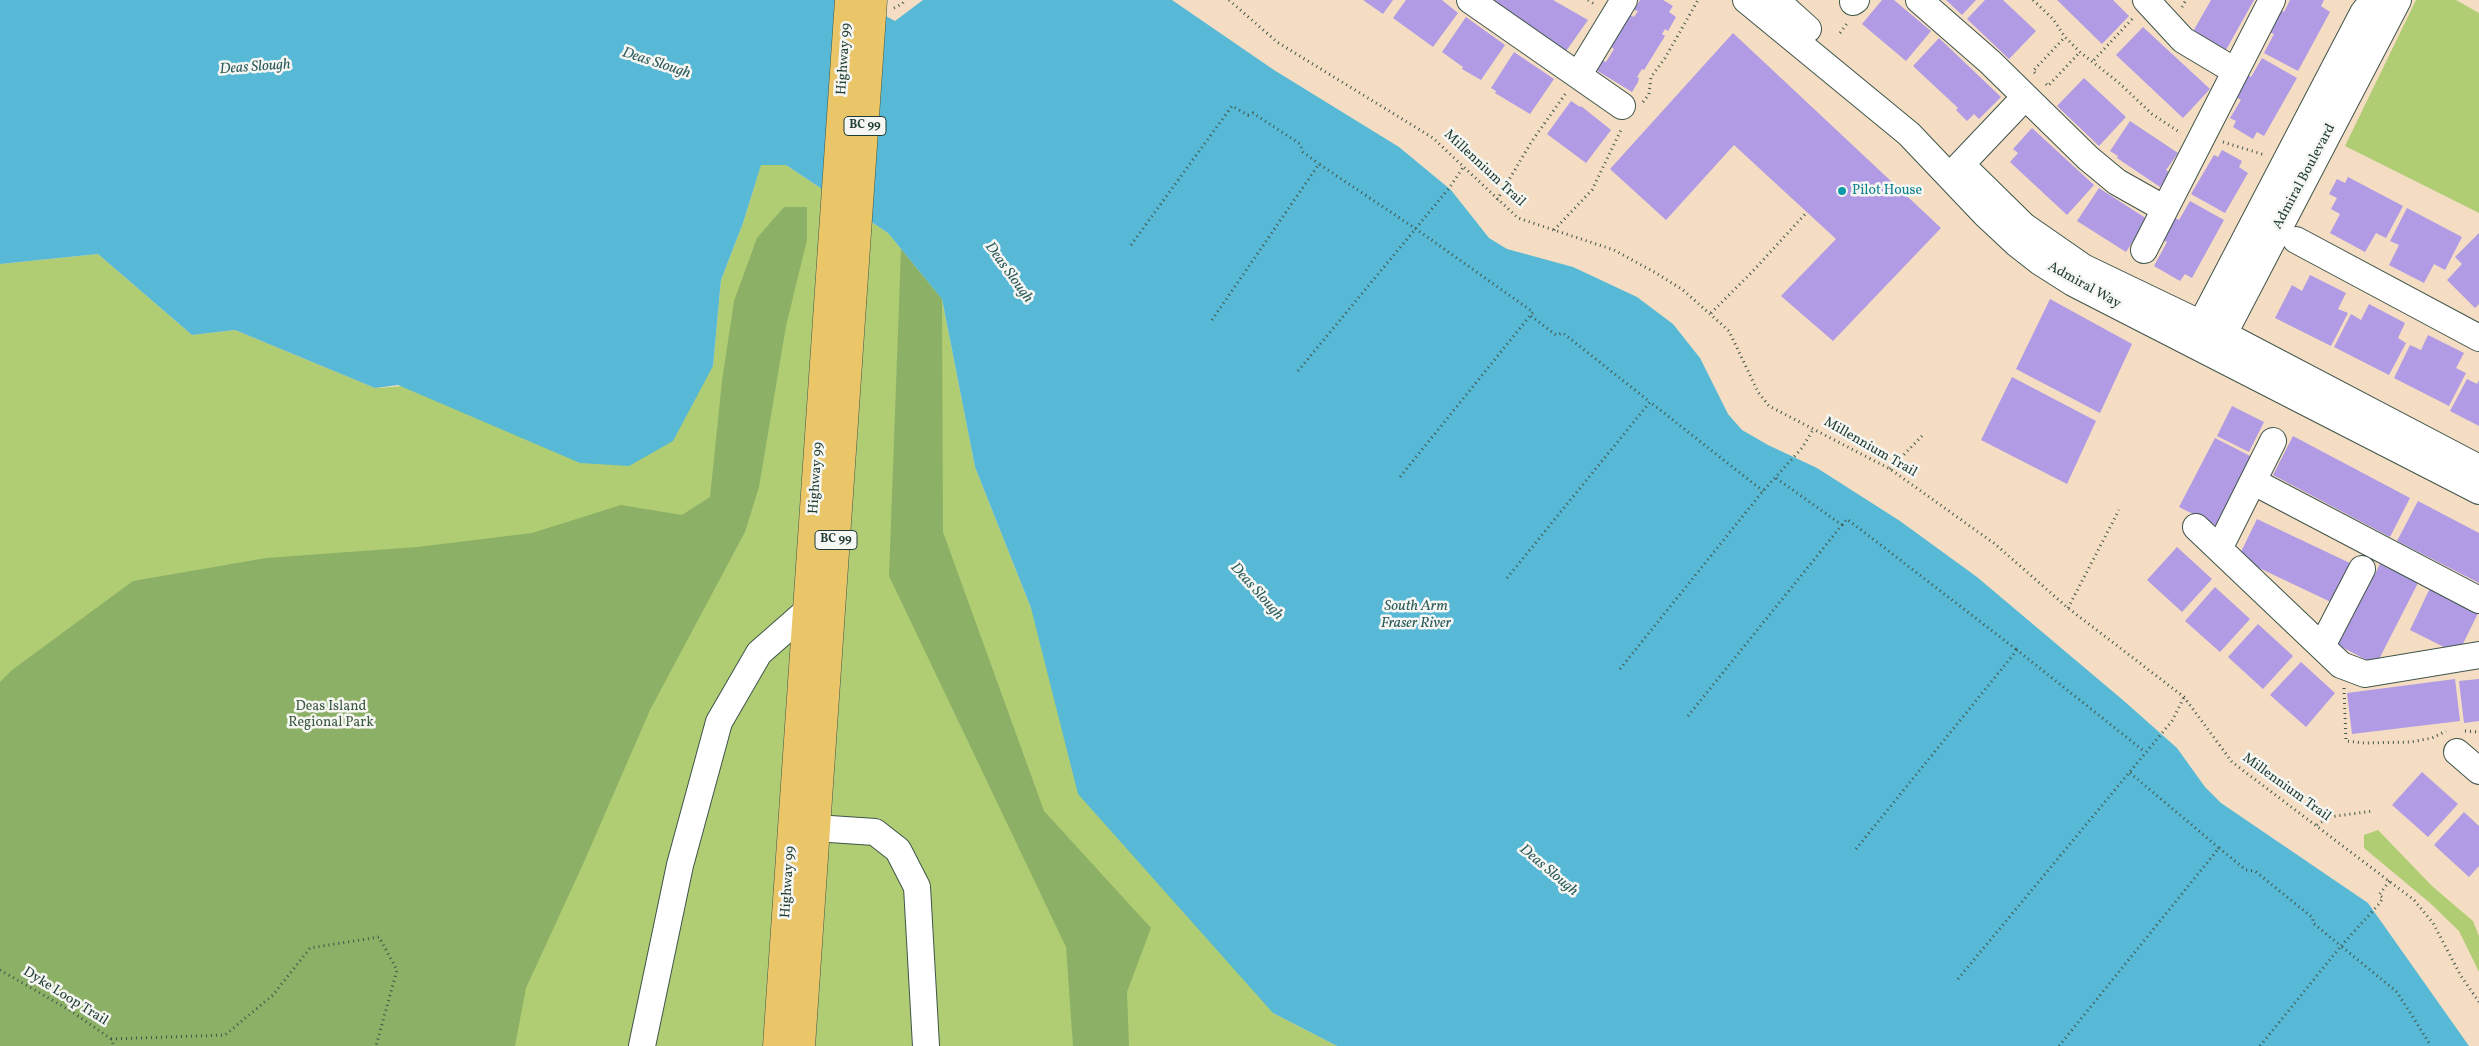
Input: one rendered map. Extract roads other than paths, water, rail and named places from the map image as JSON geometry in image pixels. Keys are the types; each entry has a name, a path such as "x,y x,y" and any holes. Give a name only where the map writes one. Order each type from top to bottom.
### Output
{"highway":[{"name":"Highway 99","path":"801,1046 815,828 845,247 849,0"},
{"name":"BC 99","path":"845,247 873,0"},
{"name":"Highway 99","path":"777,1046 808,610 845,247"}],"street":[{"path":"1470,0 1622,106"},
{"path":"1578,74 1624,0"},
{"name":"Admiral Way","path":"1746,0 1955,170"},
{"name":"Admiral Way","path":"1776,0 1922,124 1986,215 2017,244 2083,267 2207,339 2479,491"},
{"path":"1919,0 1990,62 2035,85 2088,158 2117,182 2165,209"},
{"path":"2144,250 2272,0"},
{"name":"Admiral Boulevard","path":"2207,339 2362,13 2373,0"},
{"name":"Admiral Boulevard","path":"2207,339 2398,0"},
{"path":"2146,1 2183,40 2235,71"},
{"path":"1955,170 2035,85"},
{"path":"2296,240 2479,338"},
{"name":"Admiral Way","path":"2207,339 2479,468"},
{"path":"2219,549 2274,441"},
{"path":"2254,482 2479,600"},
{"path":"2196,527 2341,665 2365,674 2479,655"},
{"path":"2322,646 2362,569"},
{"path":"642,1046 680,865 719,722 760,653 808,610"},
{"path":"2454,737 2479,772"},
{"path":"815,828 875,832 898,850 917,887 926,1046"}],"water":[{"name":"South Arm Fraser River","path":"0,0 856,0 895,21 923,0 1172,0 1274,70 1399,147 1451,190 1489,238 1507,249 1573,267 1637,297 1673,324 1700,358 1728,414 1742,430 1768,445 1817,468 1900,521 1977,577 2177,748 2205,787 2221,803 2368,903 2469,1046 1337,1046 1273,1013 1078,794 1031,608 975,467 942,299 888,233 786,165 761,165 743,223 721,280 713,366 673,441 629,466 580,463 398,385 375,388 235,330 192,335 98,254 0,264"}],"place":[{"name":"Pilot House","path":"1842,191"}],"water label":[{"name":"Deas Slough","path":"656,64"},
{"name":"Deas Slough","path":"255,68"},
{"name":"Deas Slough","path":"1008,273"},
{"name":"Deas Slough","path":"1256,592"},
{"name":"Deas Slough","path":"1548,871"}],"park label":[{"name":"Deas Island Regional Park","path":"331,716"}]}
